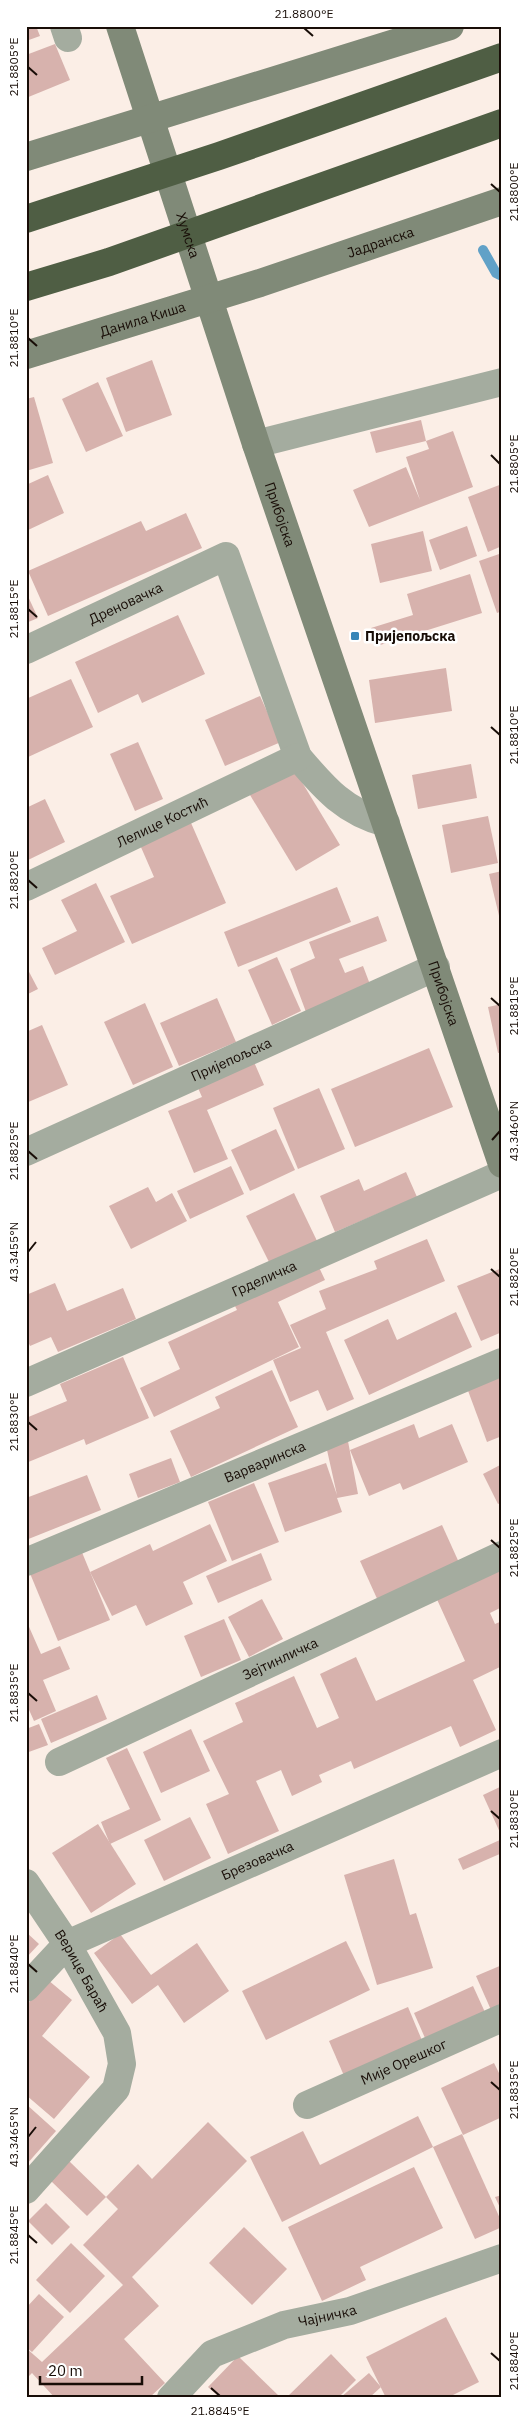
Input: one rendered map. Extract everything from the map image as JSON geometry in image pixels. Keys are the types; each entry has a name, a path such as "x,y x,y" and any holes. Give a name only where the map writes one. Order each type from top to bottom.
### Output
{"highway":[{"path":"26,219 219,156 502,57"},
{"path":"26,287 109,262 502,123"}],"street":[{"name":"Хумска","path":"120,26 256,444"},
{"path":"26,157 450,26"},
{"name":"Јадранска","path":"260,283 502,202"},
{"name":"Данила Киша","path":"26,356 260,283"},
{"path":"256,444 502,382"},
{"name":"Прибојска","path":"256,444 502,1164"},
{"name":"Дреновачка","path":"26,650 226,556 298,757"},
{"path":"298,757 315,777 348,808 367,818 386,823"},
{"name":"Лелице Костић","path":"26,887 298,757"},
{"name":"Пријепољска","path":"26,1152 436,967"},
{"name":"Грделичка","path":"26,1383 502,1174"},
{"name":"Варваринска","path":"26,1562 502,1362"},
{"name":"Зејтинличка","path":"59,1762 502,1555"},
{"name":"Брезовачка","path":"26,1988 67,1944 502,1753"},
{"name":"Верице Бараћ","path":"26,1883 67,1944 116,2033 122,2064 116,2089 26,2190"},
{"name":"Мије Орешког","path":"307,2105 502,2018"},
{"name":"Чајничка","path":"171,2398 212,2354 284,2325 350,2311 502,2258"}],"building":[{"path":"26,26 36,26 40,36 26,41"},
{"path":"55,44 70,80 26,98 26,55"},
{"path":"152,360 172,415 126,432 106,378"},
{"path":"98,382 123,436 86,452 62,399"},
{"path":"34,397 53,463 26,471 26,399"},
{"path":"421,420 426,441 376,453 370,432"},
{"path":"453,431 473,487 369,527 353,490 406,467 420,500 406,457 429,449 426,441"},
{"path":"48,475 64,513 26,531 26,485"},
{"path":"502,484 502,546 488,552 468,497"},
{"path":"186,513 202,548 48,616 28,571 141,521 146,531"},
{"path":"467,526 477,556 440,570 429,540"},
{"path":"423,531 432,571 380,583 371,544"},
{"path":"502,553 502,611 497,613 479,561"},
{"path":"470,574 482,613 377,646 371,628 413,615 407,594"},
{"path":"26,592 38,618 26,623"},
{"path":"178,615 205,674 142,703 138,694 98,713 75,662"},
{"path":"446,668 452,711 375,723 369,680"},
{"path":"71,679 93,727 26,758 26,699"},
{"path":"260,696 281,742 225,766 205,720"},
{"path":"138,742 163,799 135,811 110,754"},
{"path":"291,764 340,845 296,871 247,790"},
{"path":"471,764 477,798 418,809 412,775"},
{"path":"45,799 65,842 26,861 26,808"},
{"path":"188,816 226,903 132,944 110,896 154,877 137,838"},
{"path":"488,816 498,863 451,873 442,825"},
{"path":"502,871 502,924 501,924 489,874"},
{"path":"96,883 125,942 55,975 42,948 77,931 61,900"},
{"path":"337,887 351,922 238,967 224,932"},
{"path":"378,916 387,941 339,959 345,973 363,966 371,987 306,1012 290,969 315,958 309,942"},
{"path":"277,957 301,1011 272,1025 248,970"},
{"path":"26,966 38,989 26,995"},
{"path":"217,998 236,1042 179,1066 160,1023"},
{"path":"145,1003 173,1067 133,1085 104,1022"},
{"path":"502,1004 502,1052 498,1053 488,1007"},
{"path":"42,1025 68,1085 26,1103 26,1032"},
{"path":"429,1048 453,1107 355,1147 331,1089"},
{"path":"251,1055 264,1085 207,1110 228,1159 194,1173 168,1111 202,1097 194,1079"},
{"path":"319,1088 345,1149 298,1169 273,1108"},
{"path":"276,1129 295,1170 250,1191 231,1150"},
{"path":"231,1166 244,1194 190,1219 177,1191"},
{"path":"406,1172 417,1197 335,1232 320,1196 359,1179 364,1191"},
{"path":"148,1187 156,1202 172,1193 187,1221 131,1249 109,1206"},
{"path":"294,1193 318,1243 271,1266 246,1216"},
{"path":"427,1239 445,1281 326,1332 354,1399 327,1411 318,1390 290,1402 273,1360 301,1348 290,1325 326,1309 319,1291 377,1269 374,1261"},
{"path":"317,1263 325,1280 278,1302 299,1347 154,1417 140,1388 180,1369 168,1342 237,1310 233,1302"},
{"path":"502,1268 502,1332 481,1341 457,1286"},
{"path":"55,1283 67,1311 123,1288 136,1319 58,1352 51,1337 30,1346 26,1337 26,1295"},
{"path":"456,1312 472,1347 369,1395 344,1340 388,1319 397,1340"},
{"path":"123,1357 149,1418 86,1445 84,1439 26,1463 26,1418 67,1401 60,1384"},
{"path":"272,1370 298,1427 191,1477 170,1431 220,1408 215,1397"},
{"path":"502,1374 502,1436 487,1442 467,1388"},
{"path":"414,1424 419,1438 452,1424 468,1462 403,1490 400,1483 369,1496 350,1450"},
{"path":"347,1436 358,1494 337,1498 342,1512 285,1532 268,1483 326,1463 337,1495 325,1441"},
{"path":"171,1458 180,1482 138,1498 129,1474"},
{"path":"502,1464 502,1502 498,1504 483,1474"},
{"path":"87,1475 101,1510 26,1540 26,1498"},
{"path":"254,1483 279,1542 232,1561 208,1502"},
{"path":"210,1524 227,1561 183,1582 193,1604 146,1626 136,1605 112,1616 90,1572 150,1544 153,1551"},
{"path":"442,1525 461,1567 379,1603 360,1561"},
{"path":"81,1550 110,1620 58,1641 29,1571"},
{"path":"261,1553 272,1580 218,1603 206,1576"},
{"path":"502,1565 502,1607 490,1613 495,1624 502,1621 502,1666 473,1680 496,1730 460,1747 451,1726 354,1769 351,1761 319,1775 322,1782 292,1796 281,1770 256,1781 279,1831 228,1854 206,1804 229,1794 203,1741 243,1722 235,1703 294,1676 317,1728 339,1718 320,1674 356,1657 376,1701 465,1661 435,1595"},
{"path":"262,1599 283,1639 249,1657 228,1617"},
{"path":"224,1619 241,1660 201,1677 184,1636"},
{"path":"26,1620 41,1654 60,1646 70,1669 43,1680 56,1711 34,1721 26,1703"},
{"path":"97,1695 107,1719 51,1743 41,1719"},
{"path":"39,1724 48,1745 26,1753 26,1729"},
{"path":"191,1729 210,1771 161,1793 143,1752"},
{"path":"127,1748 161,1820 110,1844 101,1822 130,1809 106,1758"},
{"path":"502,1786 502,1837 483,1795"},
{"path":"190,1817 211,1858 164,1881 144,1840"},
{"path":"98,1824 136,1884 91,1913 52,1853"},
{"path":"502,1839 502,1853 463,1870 458,1859"},
{"path":"394,1859 410,1915 416,1913 433,1968 377,1985 344,1875"},
{"path":"26,1932 39,1944 26,1958"},
{"path":"120,1934 151,1975 197,1943 229,1991 184,2023 158,1985 132,2004 94,1953"},
{"path":"346,1941 370,1990 266,2040 242,1991"},
{"path":"502,1965 502,2015 495,2019 476,1976"},
{"path":"48,1980 72,2000 42,2036 90,2077 54,2119 26,2095 26,2006"},
{"path":"473,1986 489,2021 429,2047 414,2013"},
{"path":"408,2007 426,2050 348,2085 329,2041"},
{"path":"494,2063 502,2079 502,2117 463,2135 441,2088"},
{"path":"26,2104 56,2131 26,2165"},
{"path":"418,2116 433,2147 282,2222 250,2157 303,2131 320,2165"},
{"path":"208,2122 247,2161 132,2277 159,2306 124,2339 165,2383 149,2398 55,2398 32,2373 26,2379 26,2348 42,2362 123,2285 83,2245 118,2209 106,2197 138,2164 152,2179"},
{"path":"462,2134 502,2223 502,2227 475,2239 433,2147"},
{"path":"68,2160 106,2197 87,2216 49,2179"},
{"path":"414,2167 443,2228 360,2267 366,2280 322,2301 288,2227"},
{"path":"502,2195 502,2212 495,2197"},
{"path":"46,2203 70,2227 52,2245 28,2221"},
{"path":"244,2227 287,2269 252,2305 209,2263"},
{"path":"71,2243 105,2276 70,2313 36,2280"},
{"path":"39,2294 64,2317 32,2352 26,2347 26,2308"},
{"path":"446,2317 479,2382 447,2398 386,2398 366,2357"},
{"path":"331,2354 356,2380 338,2398 286,2398"},
{"path":"238,2356 281,2398 220,2398 208,2387"},
{"path":"369,2373 381,2387 369,2398 340,2398"}],"waterway":[{"path":"483,250 496,273 502,276"}],"place":[{"name":"Пријепољска","path":"355,636"}]}
